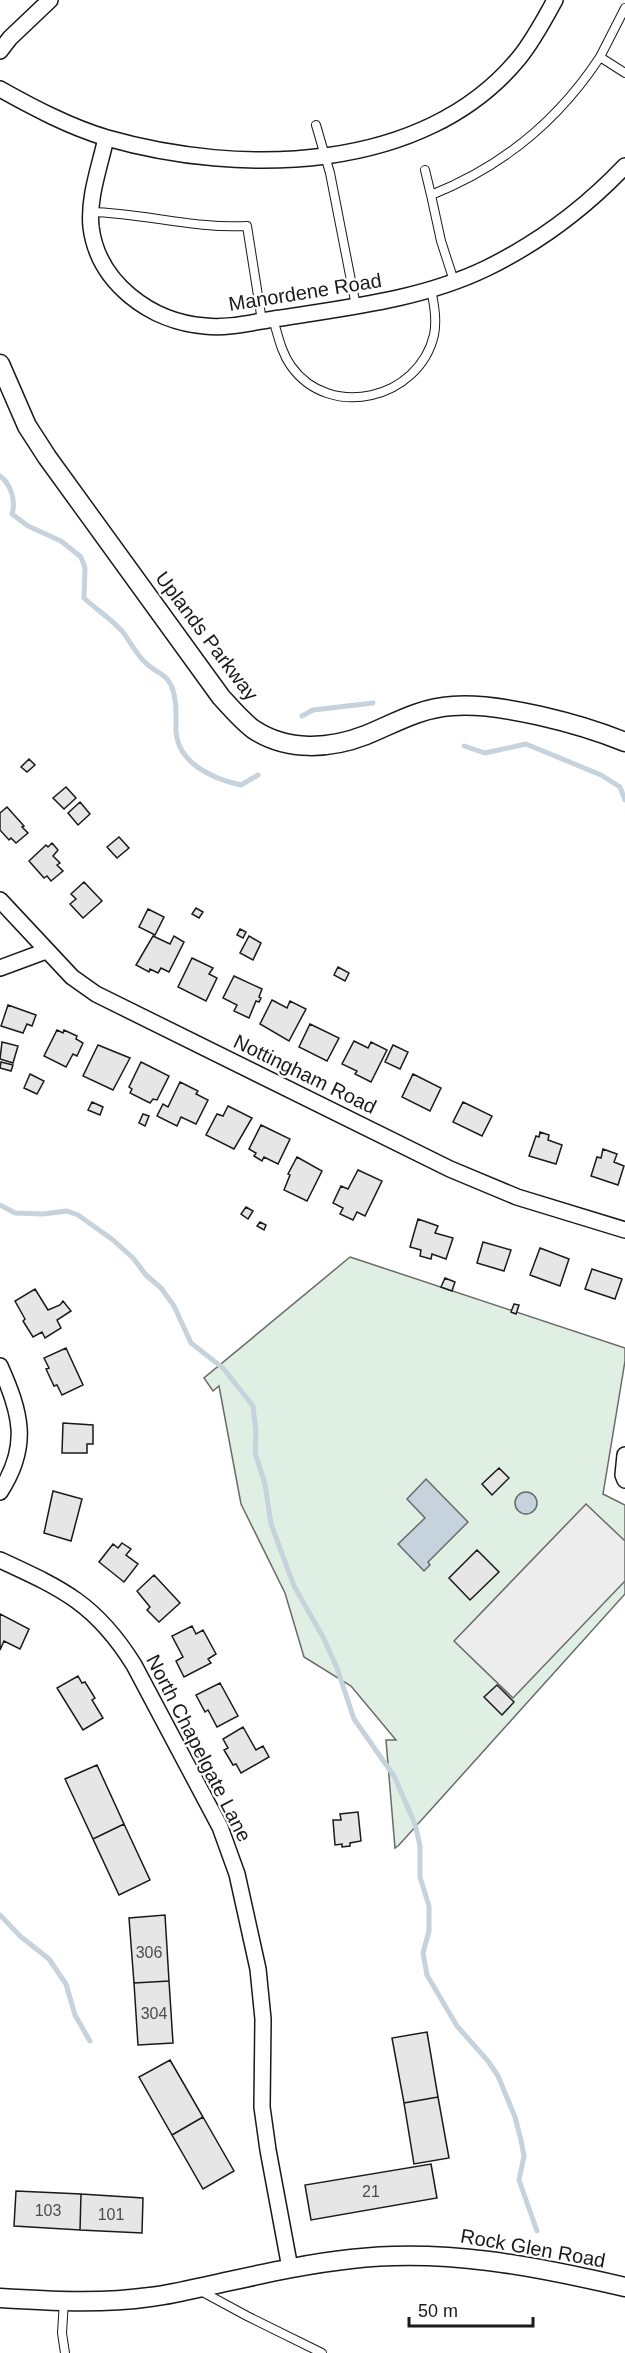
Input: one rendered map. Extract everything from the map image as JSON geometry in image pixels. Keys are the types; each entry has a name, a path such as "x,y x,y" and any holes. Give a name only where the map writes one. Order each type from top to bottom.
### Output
{"street":[{"path":"0,51 10,38 50,0"},
{"path":"0,89 57,118 106,138 173,153 211,158 272,160 326,156 399,139 459,111 490,87 519,58 555,0"},
{"name":"Manordene Road","path":"106,138 91,212 93,239 108,271 125,291 147,308 175,320 204,326 231,326 356,306 454,282 487,268 543,236 586,204 625,166"},
{"name":"Uplands Parkway","path":"0,364 27,426 47,457 221,697 253,729 294,746 317,746 342,743 427,710 453,706 485,707 522,712 595,731 625,742"},
{"name":"Nottingham Road","path":"0,900 72,977 96,994 450,1169 517,1197 625,1230"},
{"path":"0,968 46,951"},
{"path":"0,1366 13,1395 20,1423 20,1450 10,1476 0,1492"},
{"path":"625,1455 623,1475 625,1480"},
{"name":"North Chapelgate Lane","path":"0,1560 66,1591 101,1620 119,1641 220,1827 237,1874 258,1968 262,2019 262,2107 290,2268"},
{"name":"Rock Glen Road","path":"0,2298 64,2301 150,2298 290,2268 352,2259 404,2255 454,2256 518,2264 625,2287"}],"lane":[{"path":"431,195 490,167 533,135 574,94 600,57 625,8"},
{"path":"600,57 625,73"},
{"path":"316,125 326,156 356,306"},
{"path":"425,170 441,241 454,282"},
{"path":"91,212 130,214 208,226 247,226 268,320 286,358 300,377 325,392 340,397 371,396 391,390 404,382 425,358 434,333 435,320 431,289"},
{"path":"195,2288 322,2353"},
{"path":"64,2301 62,2333 65,2353"}],"green space":[{"path":"350,1257 625,1348 625,1361 603,1494 625,1505 625,1594 395,1848 386,1740 396,1740 351,1686 304,1657 285,1593 241,1504 219,1386 213,1391 204,1378"}],"shaded area":[{"path":"426,1479 468,1522 428,1562 430,1565 424,1571 398,1544 425,1518 407,1499"},
{"path":"526,1492 534,1495 537,1503 534,1511 526,1514 518,1511 515,1503 518,1495"},
{"path":"586,1504 625,1541 625,1581 513,1698 454,1641"}],"building":[{"path":"29,759 35,765 27,772 21,767"},
{"path":"66,787 76,798 64,809 53,798"},
{"path":"80,802 90,814 78,825 68,813"},
{"path":"7,807 28,833 16,843 11,838 9,840 0,830 0,813"},
{"path":"119,837 129,848 117,858 107,847"},
{"path":"52,843 58,850 53,856 60,863 57,865 63,871 51,881 47,876 44,878 29,861 46,845 48,847"},
{"path":"84,882 102,901 83,918 70,904 76,899 71,894"},
{"path":"196,908 203,912 199,918 192,914"},
{"path":"148,909 164,917 155,935 139,927"},
{"path":"240,929 246,932 243,938 237,935"},
{"path":"153,936 170,944 174,936 184,942 169,972 161,968 158,973 150,969 149,972 136,965"},
{"path":"249,936 261,943 253,960 240,953"},
{"path":"192,958 213,968 209,974 217,978 206,1001 178,987"},
{"path":"338,967 349,973 345,981 334,975"},
{"path":"234,976 262,989 259,997 261,998 259,1002 256,1001 249,1018 234,1011 237,1005 223,998"},
{"path":"272,1000 287,1008 290,1001 306,1009 289,1041 260,1024"},
{"path":"8,1005 36,1015 32,1026 27,1024 23,1033 1,1026"},
{"path":"310,1024 339,1038 327,1061 299,1047"},
{"path":"57,1030 63,1033 64,1030 77,1036 76,1039 83,1043 77,1056 73,1054 66,1067 44,1056"},
{"path":"354,1041 368,1048 371,1042 387,1050 371,1082 355,1074 357,1071 342,1064"},
{"path":"2,1042 18,1046 13,1063 0,1059"},
{"path":"98,1045 130,1058 113,1090 83,1076"},
{"path":"393,1045 408,1052 400,1069 385,1062"},
{"path":"1,1062 13,1065 11,1071 0,1068"},
{"path":"141,1062 169,1076 157,1100 153,1099 150,1103 130,1093 132,1089 129,1087"},
{"path":"30,1074 44,1081 37,1094 24,1088"},
{"path":"413,1074 441,1088 430,1111 402,1097"},
{"path":"180,1082 198,1091 196,1094 208,1100 196,1124 181,1117 177,1126 157,1116 163,1104 168,1107"},
{"path":"92,1102 103,1107 100,1115 88,1110"},
{"path":"463,1102 492,1116 482,1136 453,1122"},
{"path":"228,1106 252,1118 234,1149 206,1135 217,1114 223,1116"},
{"path":"143,1114 149,1116 145,1126 139,1123"},
{"path":"261,1125 290,1139 278,1164 264,1157 262,1161 254,1156 256,1153 249,1149"},
{"path":"540,1132 549,1135 548,1140 562,1145 556,1164 529,1156 536,1136 539,1137"},
{"path":"603,1149 617,1154 614,1162 624,1166 618,1185 591,1176 597,1157 601,1158"},
{"path":"297,1157 322,1171 307,1201 284,1190 290,1175 288,1174"},
{"path":"358,1170 382,1181 365,1216 357,1212 353,1220 340,1214 343,1208 333,1203 341,1186 348,1189"},
{"path":"246,1207 253,1211 248,1219 241,1214"},
{"path":"418,1219 438,1226 435,1233 453,1238 446,1259 432,1254 431,1259 420,1256 421,1250 410,1247"},
{"path":"260,1222 266,1225 264,1230 257,1226"},
{"path":"483,1242 511,1250 504,1271 477,1263"},
{"path":"540,1248 569,1259 560,1286 530,1275"},
{"path":"592,1269 622,1279 615,1299 585,1289"},
{"path":"445,1278 455,1282 452,1291 441,1287"},
{"path":"35,1289 48,1310 60,1305 63,1301 71,1311 57,1320 61,1328 45,1338 42,1332 33,1337 15,1301"},
{"path":"514,1304 519,1305 516,1314 511,1312"},
{"path":"66,1348 83,1385 62,1395 57,1385 54,1386 46,1369 49,1368 44,1358"},
{"path":"63,1423 93,1425 93,1444 87,1444 87,1453 62,1453"},
{"path":"499,1468 509,1478 492,1495 482,1484"},
{"path":"53,1491 82,1499 71,1541 44,1533"},
{"path":"122,1543 131,1549 126,1555 138,1564 124,1582 99,1562 113,1544 118,1548"},
{"path":"477,1550 499,1572 470,1600 449,1578"},
{"path":"154,1575 180,1603 159,1622 147,1610 150,1607 137,1591"},
{"path":"0,1614 29,1629 20,1649 4,1641 0,1650"},
{"path":"192,1626 196,1634 203,1630 216,1654 208,1659 211,1663 184,1677 176,1661 183,1657 172,1636"},
{"path":"78,1676 82,1683 85,1682 95,1698 92,1700 103,1718 83,1730 57,1688"},
{"path":"220,1683 238,1716 217,1727 208,1710 205,1712 196,1695"},
{"path":"497,1685 514,1702 502,1715 484,1697"},
{"path":"243,1727 256,1750 263,1746 269,1757 241,1773 224,1750 228,1748 223,1739"},
{"path":"97,1765 124,1824 93,1839 65,1779"},
{"path":"358,1812 361,1841 350,1843 350,1846 335,1845 333,1820 341,1820 340,1814"},
{"path":"124,1824 150,1880 119,1895 93,1839"},
{"path":"165,1915 169,1981 134,1983 129,1918"},
{"path":"169,1981 173,2043 138,2045 134,1983"},
{"path":"427,2032 438,2097 404,2103 392,2038"},
{"path":"170,2060 203,2117 172,2135 139,2077"},
{"path":"438,2097 449,2158 414,2164 404,2103"},
{"path":"203,2117 234,2171 203,2189 172,2135"},
{"path":"431,2164 437,2198 311,2220 305,2185"},
{"path":"16,2191 81,2194 80,2230 14,2226"},
{"path":"81,2194 143,2198 142,2233 80,2230"}],"waterway":[{"path":"0,476 12,493 12,514 28,526 61,541 81,557 85,568 84,598 118,627 150,667 169,681 175,701 178,742 183,752 198,768 219,779 241,785 258,775"},
{"path":"302,716 313,710 373,703"},
{"path":"464,746 485,753 526,744 601,775 620,787 625,800"},
{"path":"0,1205 15,1213 43,1214 67,1211 78,1215 113,1240 161,1288 174,1306 191,1343 223,1368 253,1406 256,1432 255,1453 265,1484 271,1524 294,1586 323,1637 337,1668 354,1719 394,1776 415,1824 420,1846 420,1877 429,1906 429,1931 423,1953 427,1975 457,2026 498,2076 515,2117 521,2140 524,2156 519,2180 537,2231"},
{"path":"0,1915 20,1936 49,1959 66,1984 75,2015 90,2041"}]}
